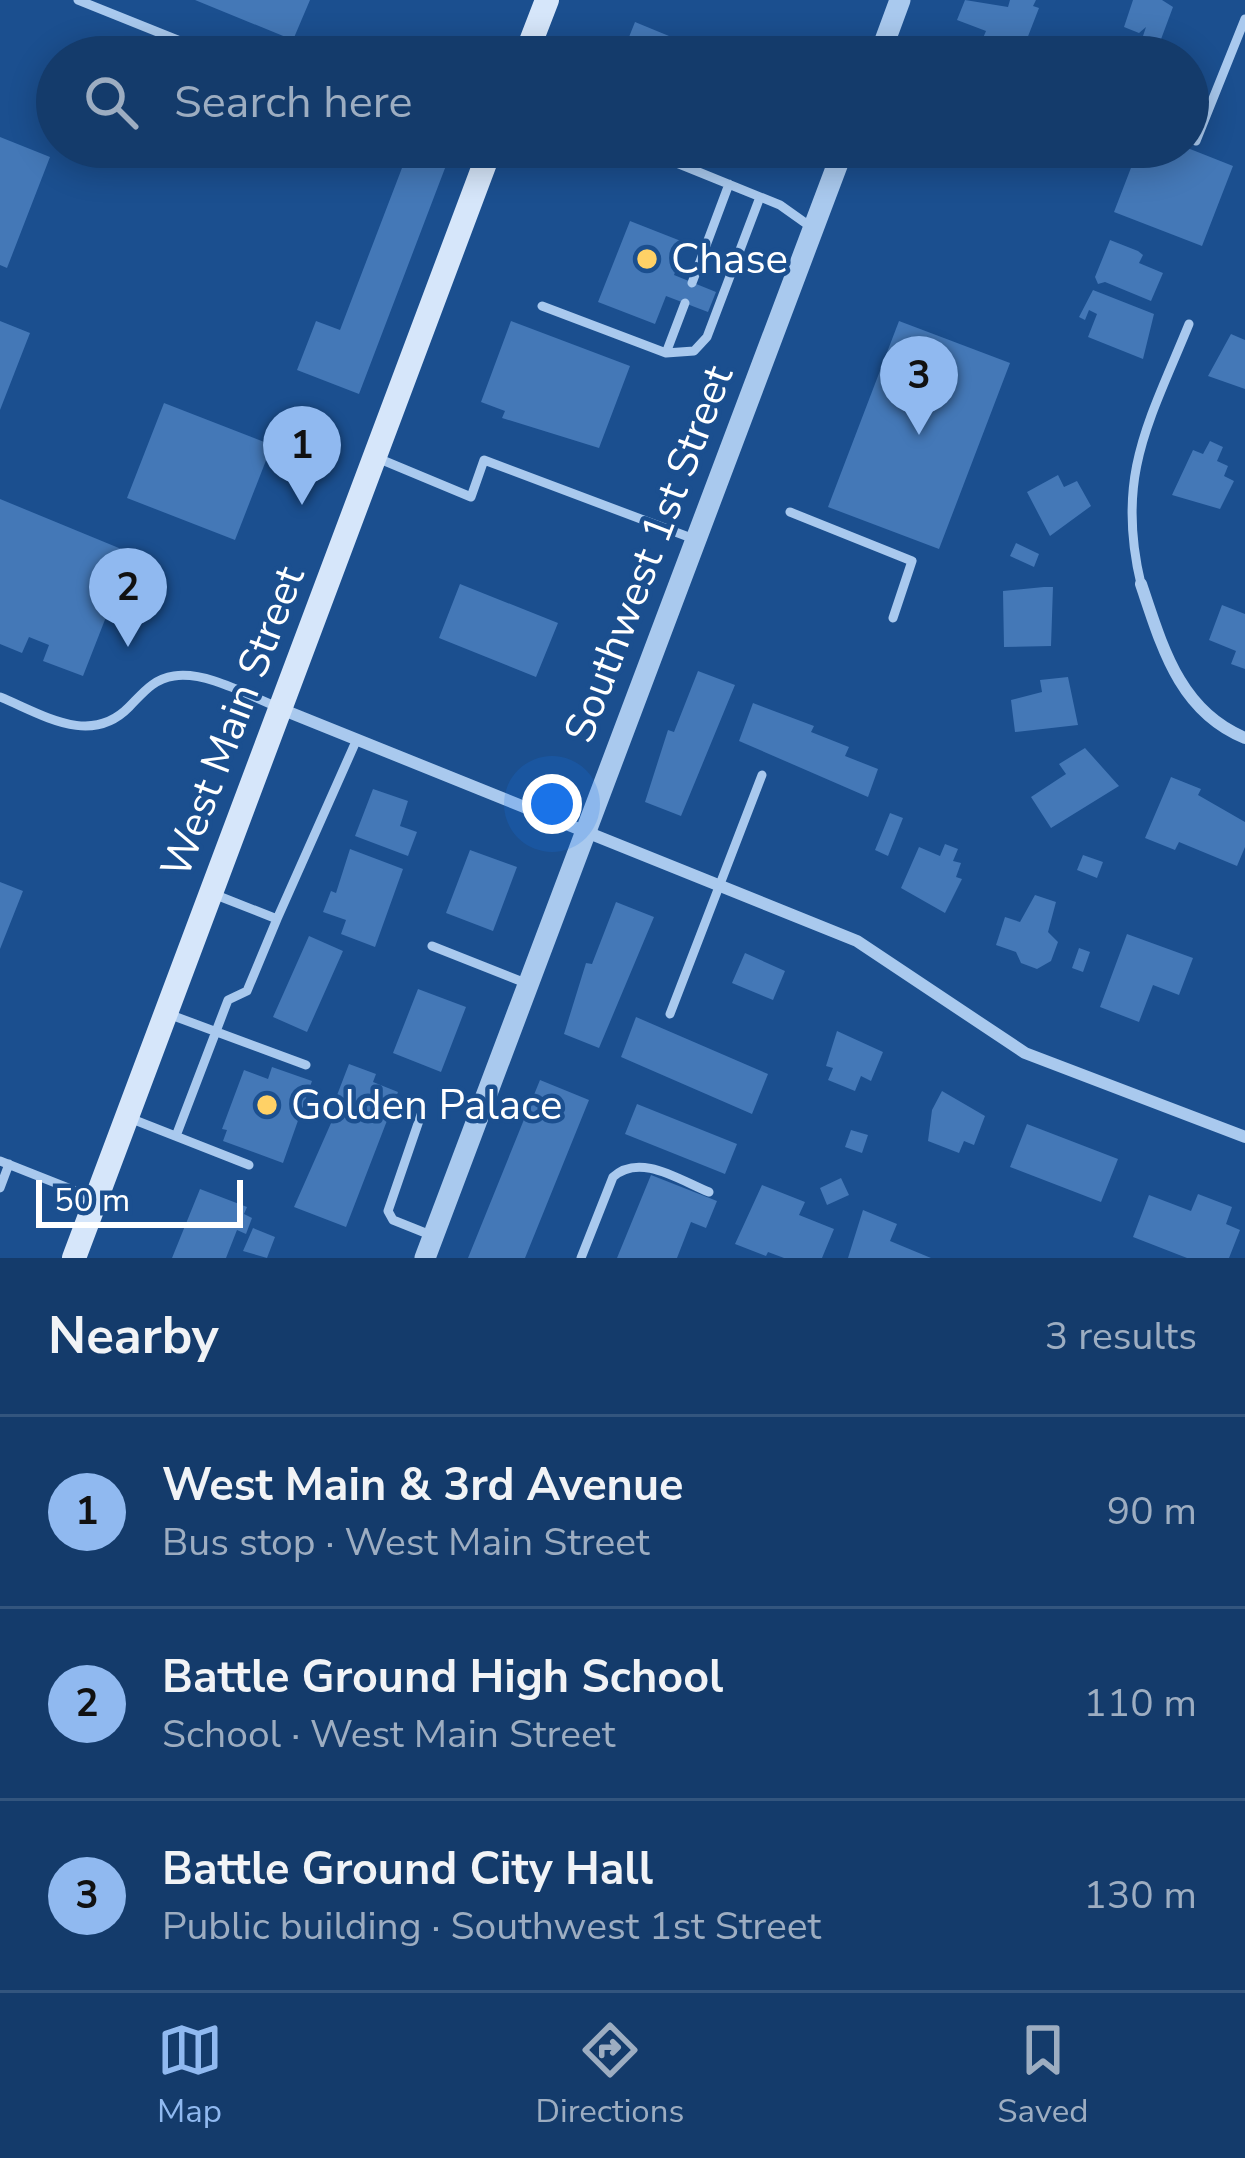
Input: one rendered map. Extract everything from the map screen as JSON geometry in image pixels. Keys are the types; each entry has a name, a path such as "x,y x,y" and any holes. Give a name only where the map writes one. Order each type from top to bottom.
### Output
{"main road":[{"path":"533,36 547,0"},
{"name":"West Main Street","path":"74,1258 483,168"}],"street":[{"path":"886,36 900,0"},
{"name":"Southwest 1st Street","path":"424,1258 836,168"},
{"path":"1141,584 1168,661 1188,695 1217,723 1245,738"},
{"path":"280,708 868,947 1024,1053 1245,1137"}],"lane":[{"path":"78,0 168,36"},
{"path":"1209,109 1245,19"},
{"path":"689,168 760,197 813,229"},
{"path":"692,283 729,184"},
{"path":"542,306 666,353 685,355 707,337 760,197"},
{"path":"666,353 685,303"},
{"path":"1141,584 1129,513 1132,476 1189,324"},
{"path":"375,458 471,497 484,460 696,540"},
{"path":"790,512 912,562 893,618"},
{"path":"0,697 68,725 89,728 116,719 154,682 188,675 280,708"},
{"path":"176,1136 228,1000 247,991 358,739"},
{"path":"670,1014 762,775"},
{"path":"211,893 278,919"},
{"path":"432,946 528,984"},
{"path":"166,1013 306,1065"},
{"path":"422,1112 388,1211 393,1220 433,1236"},
{"path":"127,1117 249,1165"},
{"path":"0,1188 4,1162 96,1199"},
{"path":"581,1258 613,1177 621,1169 646,1166 710,1192"}],"building":[{"path":"195,0 310,0 295,36 283,36"},
{"path":"965,0 1008,7 1010,0 1036,0 1033,6 1039,8 1028,36 984,36 986,31 957,20"},
{"path":"1133,0 1162,0 1173,7 1162,36 1143,36 1146,27 1139,33 1124,27"},
{"path":"635,22 669,36 629,36"},
{"path":"0,137 36,151 36,168 46,168 7,268 0,265"},
{"path":"1209,156 1233,166 1202,246 1114,212 1131,168 1209,168"},
{"path":"402,168 445,168 359,394 297,370 316,321 340,330"},
{"name":"Chase","path":"630,221 686,243 674,275 716,292 708,312 666,296 655,324 598,302"},
{"path":"1110,240 1138,251 1143,255 1139,263 1163,273 1151,301 1105,282 1098,284 1095,277"},
{"path":"1093,290 1154,314 1143,359 1088,337 1097,314 1089,310 1085,320 1079,317"},
{"path":"0,321 30,333 0,410"},
{"path":"511,321 630,366 599,448 502,418 505,411 481,402"},
{"path":"899,321 1010,363 939,549 828,507"},
{"path":"1231,334 1245,340 1245,389 1208,376"},
{"path":"164,403 272,445 235,540 127,498"},
{"path":"1210,441 1223,447 1217,461 1228,466 1224,476 1234,481 1220,509 1172,495 1193,450 1203,454"},
{"path":"1058,475 1064,487 1077,481 1091,506 1050,536 1027,492"},
{"path":"0,499 131,553 83,676 43,661 49,645 29,637 22,653 0,644"},
{"path":"1016,543 1039,554 1034,567 1010,556"},
{"path":"460,584 558,623 536,677 439,638"},
{"path":"1053,587 1051,646 1004,647 1003,591"},
{"path":"1222,605 1245,614 1245,669 1231,664 1236,651 1209,640"},
{"path":"698,671 735,685 681,816 645,802 668,730 674,732"},
{"path":"1068,677 1078,725 1015,732 1011,700 1042,692 1040,680"},
{"path":"753,703 814,726 811,732 849,747 845,756 878,769 868,797 739,741"},
{"path":"1085,748 1119,786 1051,828 1031,797 1066,774 1059,764"},
{"path":"1171,777 1201,789 1198,795 1245,822 1245,847 1237,866 1179,842 1175,850 1145,838"},
{"path":"373,789 408,801 400,826 417,832 408,856 355,836"},
{"path":"890,813 903,818 888,856 875,850"},
{"path":"945,844 958,849 953,861 961,863 956,877 962,879 945,913 901,888 919,847 940,856"},
{"path":"350,849 403,869 375,947 341,934 346,920 323,912 331,891 336,893"},
{"path":"470,850 517,867 493,931 446,913"},
{"path":"1083,855 1103,862 1097,878 1077,870"},
{"path":"0,882 23,891 0,949"},
{"path":"1035,895 1056,902 1048,932 1058,942 1051,961 1037,969 1021,963 1016,952 996,945 1005,917 1020,922"},
{"path":"616,902 654,917 599,1048 564,1034 586,963 592,964"},
{"path":"1127,934 1193,958 1179,995 1153,985 1139,1022 1100,1007"},
{"path":"309,936 343,951 307,1032 273,1017"},
{"path":"1079,948 1090,952 1083,972 1072,968"},
{"path":"745,953 785,971 773,1000 732,983"},
{"path":"418,989 466,1007 441,1072 393,1053"},
{"path":"636,1017 768,1074 752,1114 621,1057"},
{"path":"837,1031 883,1052 871,1081 861,1076 855,1091 828,1080 833,1068 826,1066"},
{"path":"349,1064 376,1074 373,1082 398,1092 346,1227 294,1207 339,1105 334,1103"},
{"name":"Golden Palace","path":"272,1067 312,1081 283,1163 223,1141 227,1130 222,1129 244,1070 268,1079"},
{"path":"540,1080 589,1100 525,1258 468,1258"},
{"path":"942,1091 985,1116 974,1145 964,1141 959,1153 928,1141 932,1110"},
{"path":"637,1104 737,1144 725,1174 625,1134"},
{"path":"1027,1124 1118,1159 1101,1202 1010,1167"},
{"path":"851,1130 868,1135 862,1153 845,1147"},
{"path":"651,1175 717,1201 706,1228 691,1222 677,1258 617,1258"},
{"path":"841,1178 849,1195 827,1205 820,1188"},
{"path":"762,1185 805,1202 799,1215 834,1229 822,1258 784,1258 768,1252 766,1256 735,1244"},
{"path":"200,1189 247,1207 244,1214 252,1218 246,1234 237,1230 226,1258 172,1258"},
{"path":"1198,1194 1232,1207 1226,1224 1240,1230 1229,1258 1187,1258 1133,1237 1149,1195 1191,1211"},
{"path":"863,1210 897,1224 890,1241 931,1258 848,1258"},
{"path":"253,1228 275,1237 267,1258 243,1251"}],"place":[{"name":"Chase","path":"647,259"},
{"name":"Battle Ground City Hall","path":"919,435"},
{"name":"West Main & 3rd Avenue","path":"302,505"},
{"name":"Battle Ground High School","path":"128,647"},
{"name":"Golden Palace","path":"267,1105"}]}
